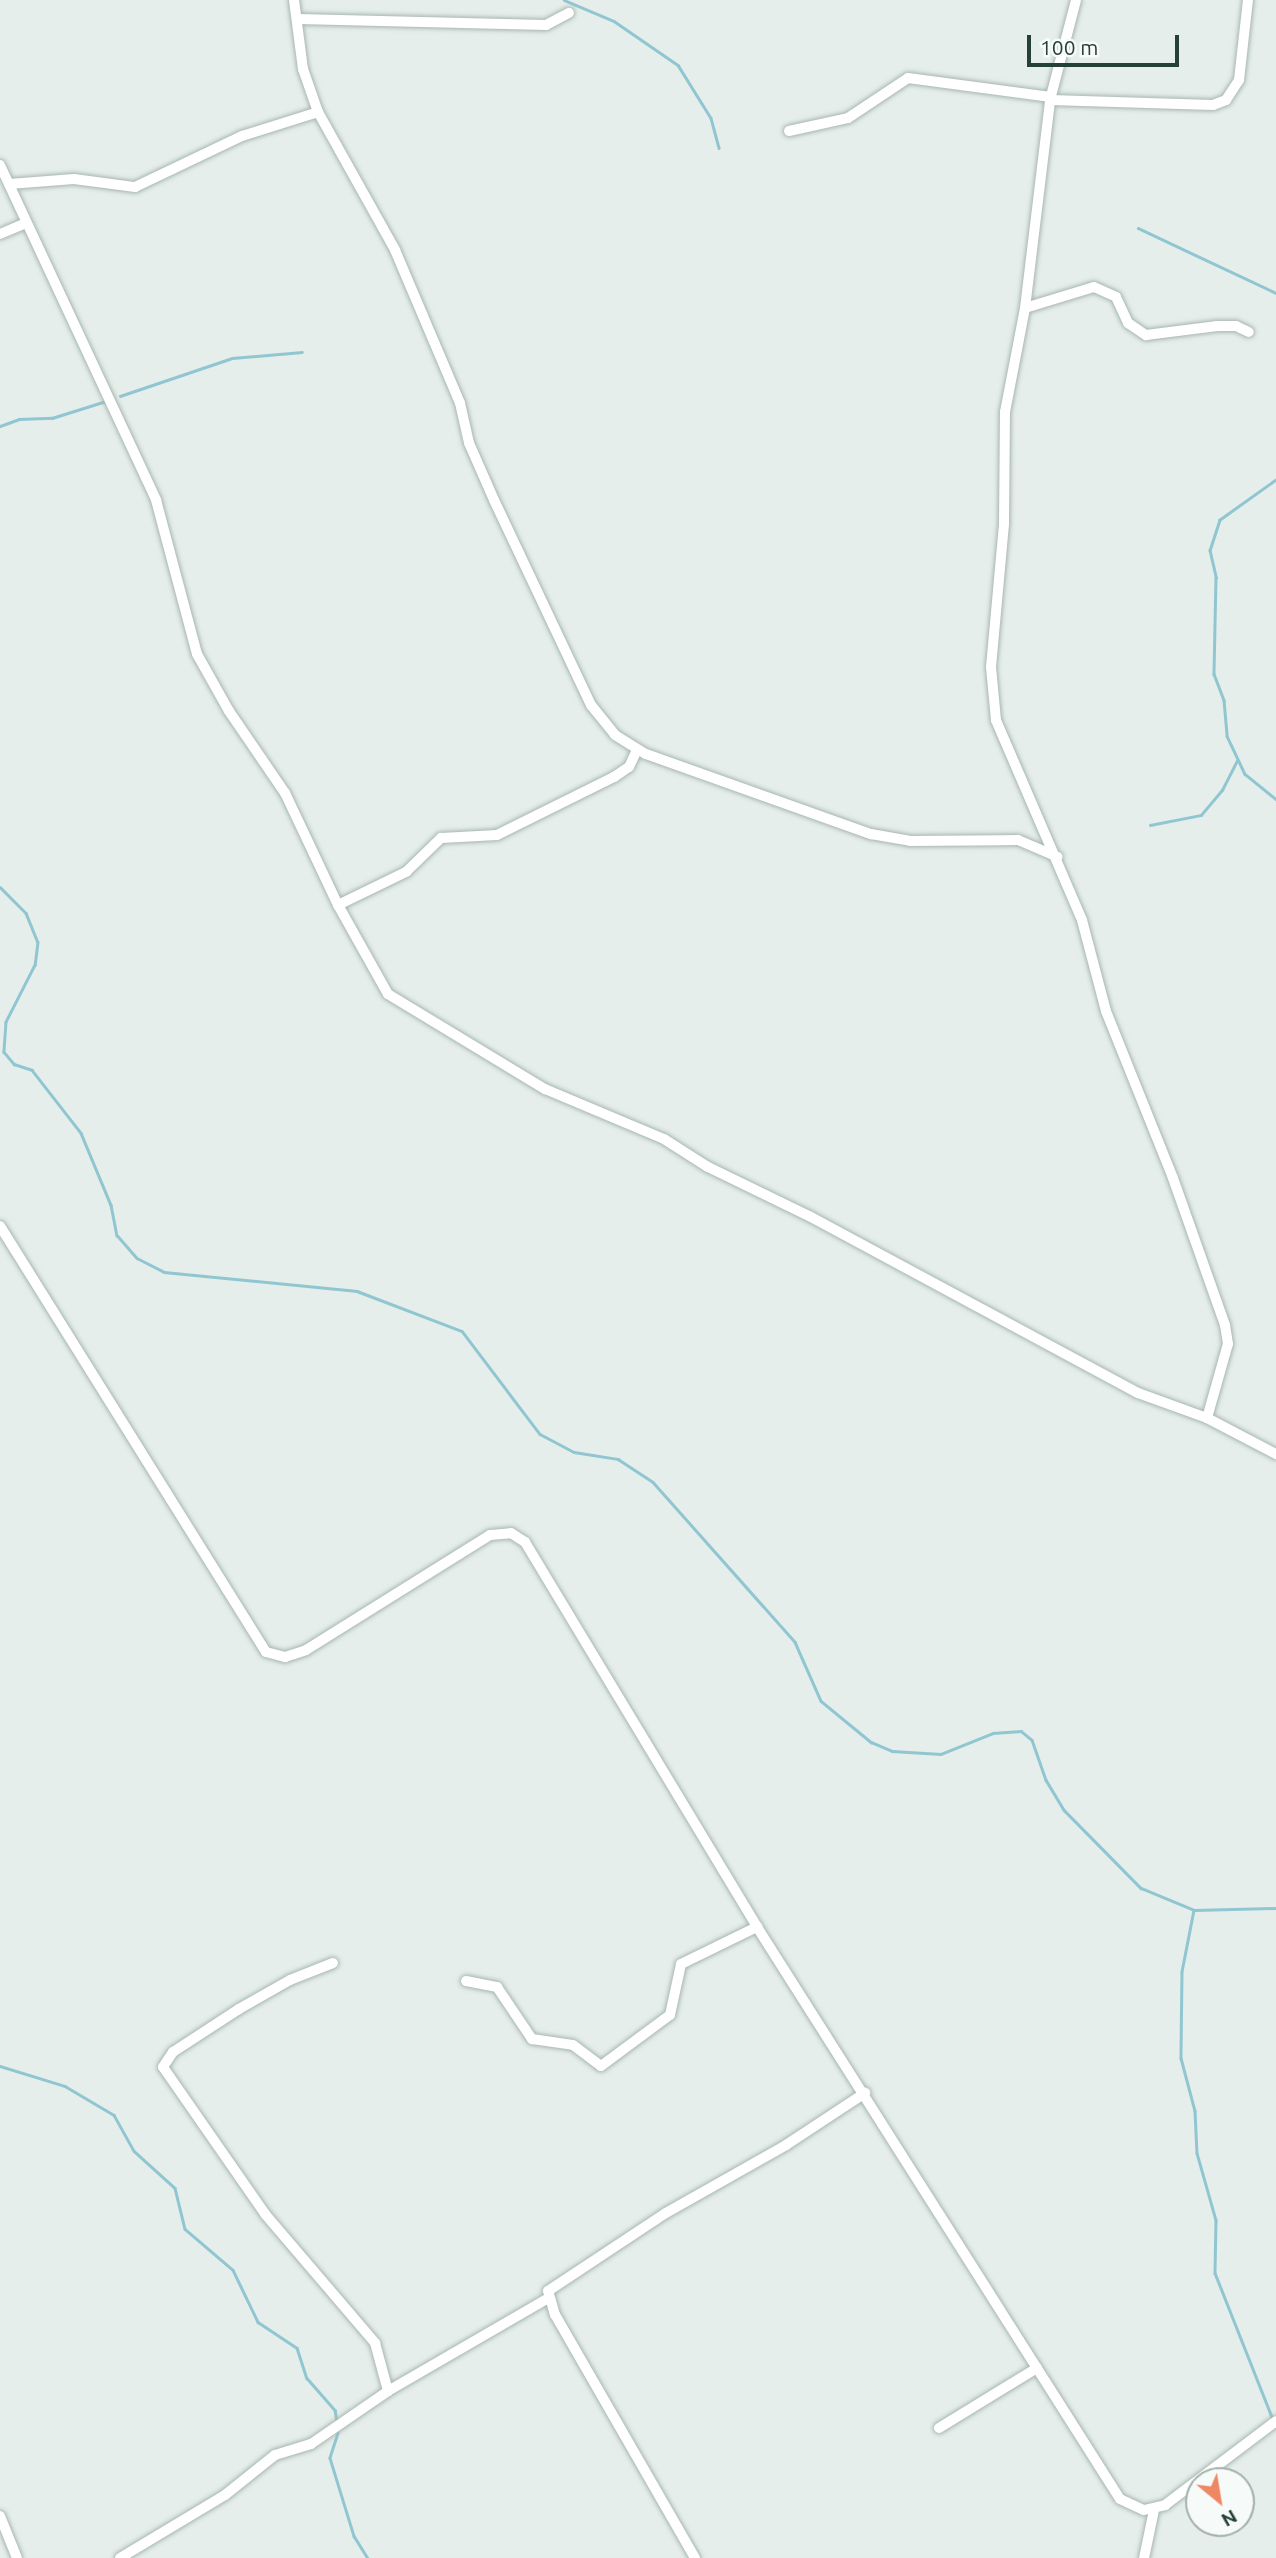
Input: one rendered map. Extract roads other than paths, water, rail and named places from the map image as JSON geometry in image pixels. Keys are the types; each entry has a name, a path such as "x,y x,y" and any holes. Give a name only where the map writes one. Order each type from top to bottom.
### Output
{"street":[{"path":"293,0 298,19 303,69 318,112 400,261 460,402 469,443 591,705 615,735 637,750 892,839 1018,841 1059,857"},
{"path":"1076,0 1051,99 1025,308 1005,412 1004,524 992,701 1003,741 1059,857 1082,920 1106,1011 1173,1178 1224,1325 1228,1344 1206,1418"},
{"path":"789,131 848,118 908,78 1002,87 1051,99 1213,105 1226,100 1239,80 1248,0"},
{"path":"298,19 546,25 569,13"},
{"path":"9,184 74,179 135,187 242,136 318,112"},
{"path":"0,165 152,491 197,654 229,711 285,793 338,905 388,993 513,1072 664,1139 708,1167 811,1217 1138,1393 1206,1418 1276,1454"},
{"path":"0,234 26,223"},
{"path":"1025,308 1094,287 1116,297 1128,323 1146,335 1217,326 1236,326 1249,332"},
{"path":"338,905 406,872 441,838 497,835 603,783 629,767 637,750"},
{"path":"0,1226 266,1652 285,1657 306,1650 490,1535 501,1531 518,1535 757,1927 865,2093 1120,2499 1131,2506 1154,2510"},
{"path":"466,1981 497,1987 532,2039 573,2045 600,2066 670,2015 681,1964 757,1927"},
{"path":"333,1963 290,1980 239,2008 173,2052 163,2067 265,2214 375,2343 388,2391"},
{"path":"695,2558 547,2299 548,2291 589,2262 865,2093"},
{"path":"120,2558 225,2495 275,2455 311,2444 388,2391 547,2299"},
{"path":"939,2428 1037,2368"},
{"path":"1144,2558 1154,2510 1276,2421"},
{"path":"0,2516 3,2532 17,2558"}],"waterway":[{"path":"564,0 614,21 678,65 711,118 719,148"},
{"path":"1138,228 1276,293"},
{"path":"120,396 232,358 302,352"},
{"path":"0,426 19,419 52,418 106,401"},
{"path":"1276,480 1220,520 1210,550 1216,577 1214,674 1224,700 1227,736 1245,774 1276,799"},
{"path":"1150,825 1201,815 1222,790 1237,761"},
{"path":"0,887 26,913 38,942 35,965 6,1022 4,1052 14,1064 32,1070 81,1133 111,1205 117,1235 137,1258 164,1272 357,1291 462,1331 540,1434 574,1452 618,1459 653,1482 795,1642 821,1701 871,1742 892,1751 941,1754 993,1733 1021,1731 1032,1740 1046,1780 1064,1810 1141,1888 1194,1910 1276,1908"},
{"path":"1194,1910 1182,1972 1181,2058 1195,2111 1197,2153 1216,2220 1215,2273 1272,2417"},
{"path":"0,2066 65,2086 114,2115 134,2151 175,2188 185,2229 233,2270 258,2322 297,2348 307,2378 335,2410 337,2421"},
{"path":"338,2433 330,2458 354,2536 368,2558"}]}
